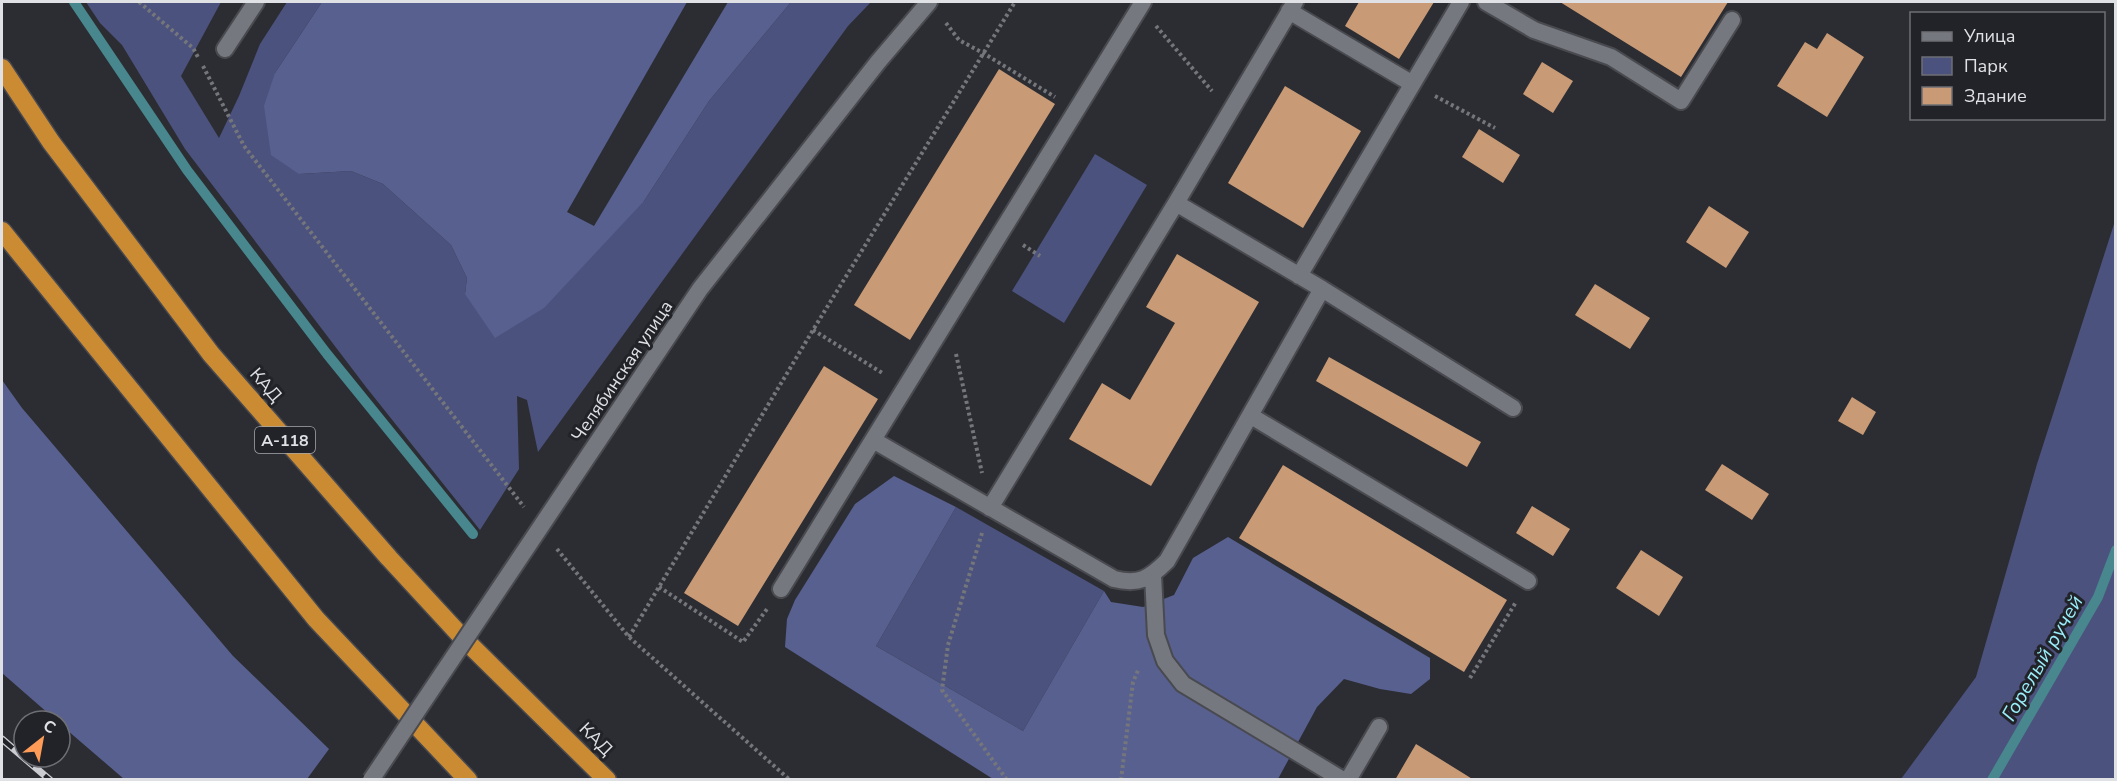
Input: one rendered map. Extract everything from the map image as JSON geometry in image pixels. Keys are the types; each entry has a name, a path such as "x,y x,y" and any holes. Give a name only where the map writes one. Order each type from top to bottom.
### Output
{"highway":[{"name":"КАД","path":"2,68 51,142 211,354 389,558 460,635 607,780"},
{"path":"2,231 316,619 468,780"}],"street":[{"path":"225,49 256,2"},
{"name":"Челябинская улица","path":"371,780 700,289 878,62 929,2"},
{"path":"1299,276 1461,2"},
{"path":"1486,2 1534,30 1611,57 1681,101 1731,20"},
{"path":"781,589 1141,4"},
{"path":"990,507 1176,203 1292,6 1412,83"},
{"path":"1176,203 1323,289 1513,408"},
{"path":"873,440 1114,579 1131,583 1153,575 1167,561 1323,289"},
{"path":"1251,416 1528,581"},
{"path":"1153,575 1156,635 1165,662 1183,684 1343,780"},
{"path":"1348,780 1380,727"}],"path":[{"path":"139,2 193,48 244,146 527,511"},
{"path":"629,637 813,330 1015,2"},
{"path":"1141,4 1230,112"},
{"path":"946,23 959,40 1076,110"},
{"path":"1412,83 1495,128"},
{"path":"948,318 990,507 948,645 942,690 1007,780"},
{"path":"813,330 905,387"},
{"path":"555,547 629,637 790,780"},
{"path":"1470,678 1528,581"},
{"path":"660,587 743,642 781,589"},
{"path":"1121,780 1132,682 1156,635"}],"green space":[{"path":"86,2 221,2 181,76 219,138 260,44 287,2 322,2 275,73 299,174 351,171 383,184 451,245 467,278 465,294 644,201 709,101 791,2 871,2 848,26 538,452 527,400 517,396 519,469 480,530 366,387 185,149 122,45 100,23"},
{"path":"1095,154 1147,185 1064,323 1012,291"},
{"path":"2115,221 2115,779 1901,779 1976,677 2037,464"},
{"path":"956,507 1104,591 1023,731 876,646"}],"shaded area":[{"path":"322,2 687,2 567,212 594,226 728,2 791,2 709,101 644,201 544,308 495,338 465,294 467,278 451,245 383,184 351,171 299,174 271,155 264,106 275,73"},
{"path":"2,380 22,408 233,656 329,749 307,779 124,779 72,734 72,709 43,709 2,673"},
{"path":"894,476 956,507 876,646 1023,731 1104,591 1111,602 1143,607 1174,595 1193,558 1228,537 1430,658 1430,679 1411,694 1380,689 1344,679 1317,707 1278,779 993,779 785,647 787,619 795,600 855,504"}],"building":[{"path":"1359,2 1434,2 1399,59 1345,26"},
{"path":"1560,2 1728,2 1681,77"},
{"path":"1827,33 1864,57 1827,117 1777,86 1805,42 1817,49"},
{"path":"1542,62 1573,81 1553,113 1523,94"},
{"path":"999,69 1055,104 910,340 854,305"},
{"path":"1285,86 1361,131 1303,228 1228,183"},
{"path":"1479,129 1520,155 1503,183 1462,157"},
{"path":"1709,206 1749,232 1726,268 1686,242"},
{"path":"1177,254 1259,302 1151,486 1069,439 1102,383 1130,400 1175,323 1146,307"},
{"path":"1595,284 1650,318 1630,349 1575,315"},
{"path":"1329,357 1481,442 1467,467 1316,381"},
{"path":"824,366 878,399 738,626 684,593"},
{"path":"1852,397 1876,412 1863,435 1838,421"},
{"path":"1722,464 1769,494 1752,520 1705,490"},
{"path":"1283,465 1507,600 1464,672 1239,538"},
{"path":"1532,506 1570,529 1553,556 1516,533"},
{"path":"1641,550 1683,577 1659,616 1616,588"},
{"path":"1416,744 1474,780 1395,780"}],"waterway":[{"path":"74,2 187,170 327,354 473,534"},
{"name":"Горелый ручей","path":"1992,780 2098,597 2116,550"}],"railway":[{"path":"2,739 50,780"}]}
